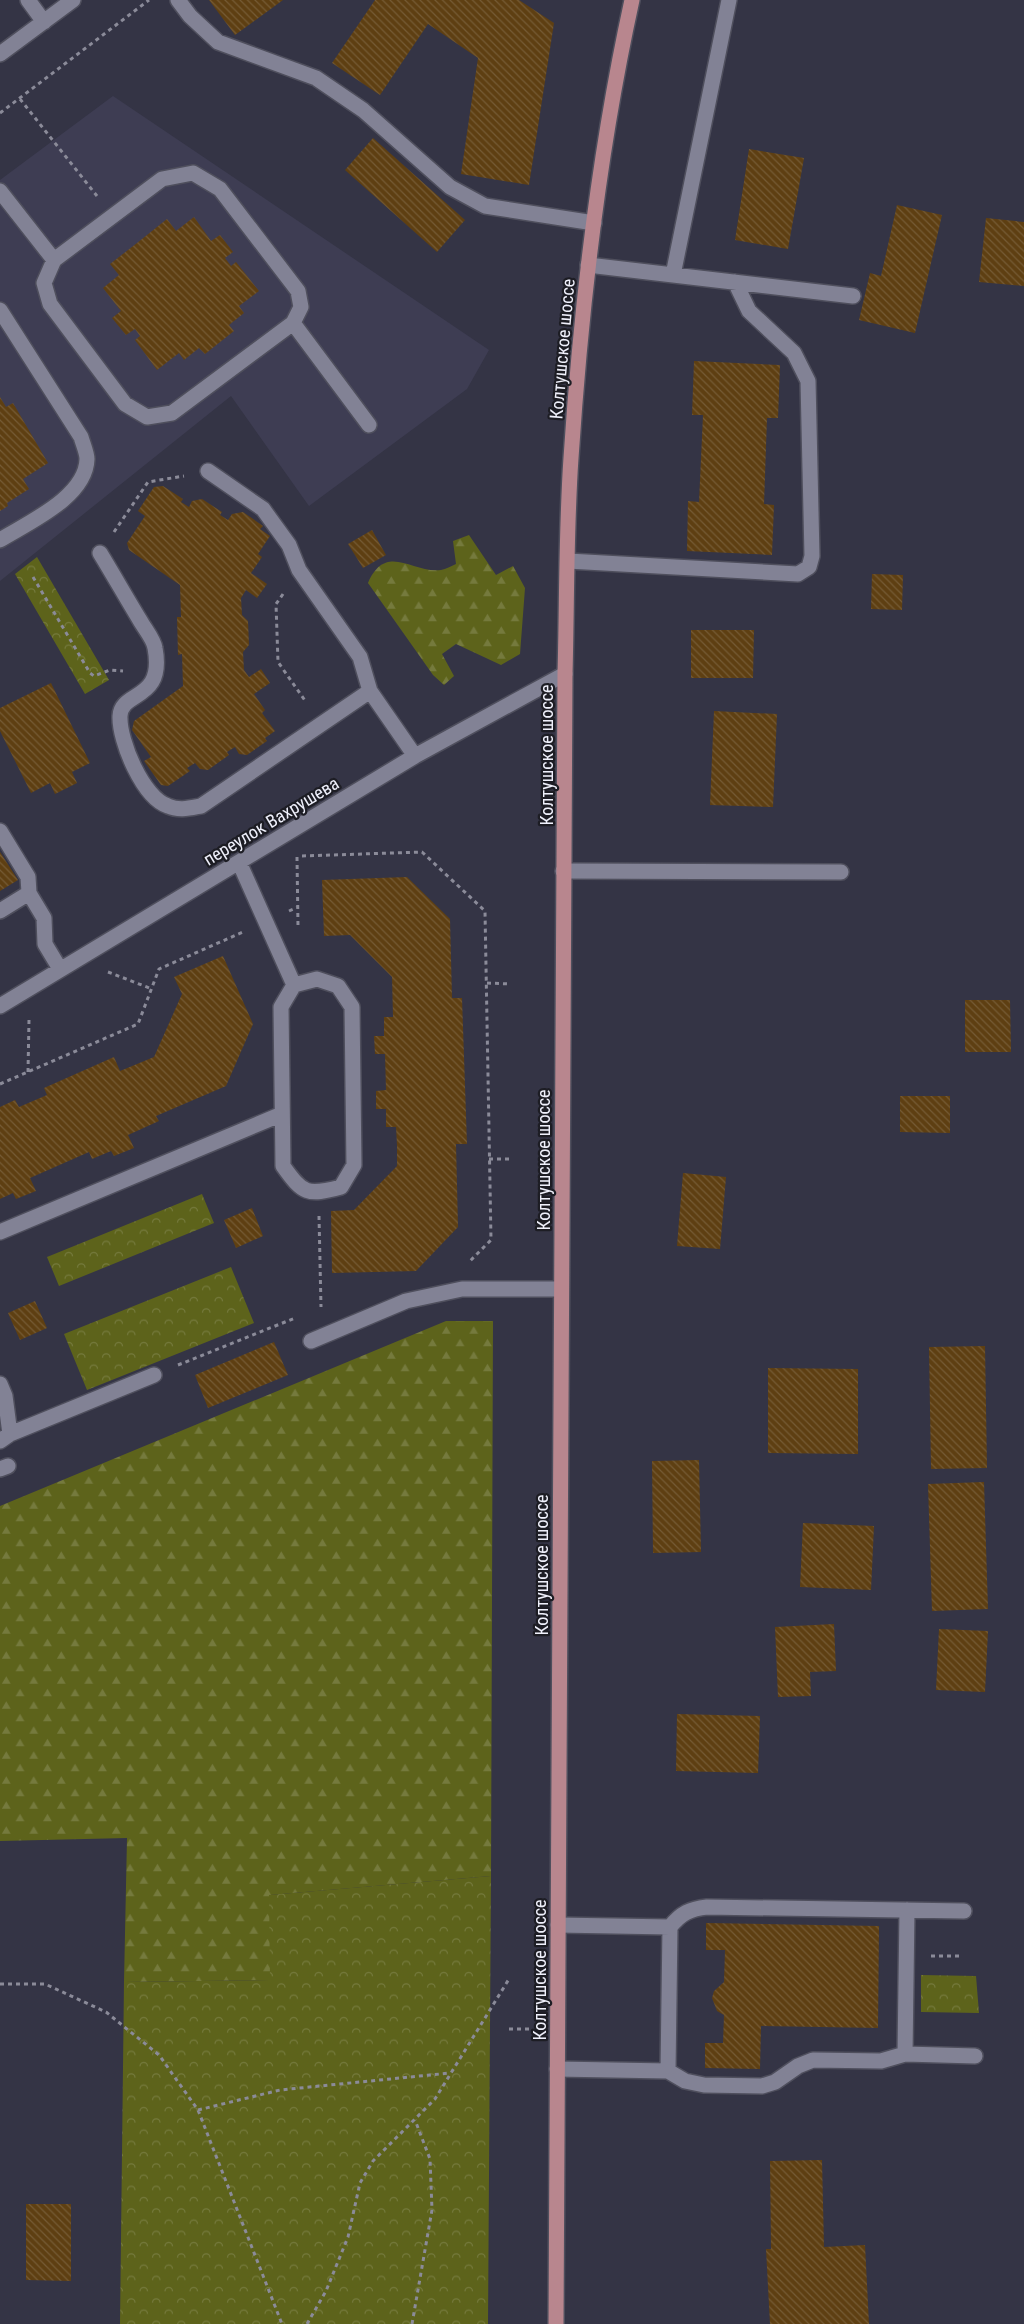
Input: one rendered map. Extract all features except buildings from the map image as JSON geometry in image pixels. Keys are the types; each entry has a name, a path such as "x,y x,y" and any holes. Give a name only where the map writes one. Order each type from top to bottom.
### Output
{"main road":[{"name":"Колтушское шоссе","path":"556,2324 565,674 571,458 588,265 618,64 632,0"}],"street":[{"path":"28,0 44,22"},
{"path":"0,54 73,0"},
{"path":"178,0 190,16 218,42 316,78 363,110 450,187 485,206 594,223"},
{"path":"673,275 729,0"},
{"path":"193,173 220,189 298,291 301,307 293,323 172,413 147,417 125,404 50,304 44,283 54,260 162,179 193,173"},
{"path":"0,191 54,260"},
{"path":"588,265 853,296"},
{"path":"568,561 798,574 809,567 812,556 808,381 794,353 749,311 735,282"},
{"path":"0,310 81,437 87,458 82,480 68,497 0,540"},
{"path":"293,323 369,425"},
{"path":"208,471 263,509 289,545 299,570 360,657 370,691 416,756"},
{"path":"100,553 155,646 156,675 151,686 126,703 120,715 127,754 152,797 167,806 184,810 201,806 370,691"},
{"name":"переулок Вахрушева","path":"0,1006 416,756 565,674"},
{"path":"0,831 28,876 29,893 44,918 45,944 60,969"},
{"path":"238,862 294,986"},
{"path":"564,871 841,872"},
{"path":"0,911 29,893"},
{"path":"317,979 338,986 352,1007 354,1165 341,1187 318,1193 298,1186 283,1166 282,1114 281,1007 294,986 317,979"},
{"path":"0,1232 282,1114"},
{"path":"312,1341 406,1300 462,1289 561,1290"},
{"path":"0,1384 5,1396 5,1438 154,1375"},
{"path":"668,2071 670,1927 679,1916 692,1909 707,1907 964,1911"},
{"path":"905,2054 907,1910"},
{"path":"558,1925 670,1927"},
{"path":"557,2070 668,2071 685,2081 704,2085 762,2086 775,2082 798,2066 813,2060 881,2062 905,2054 975,2056"}],"path":[{"path":"0,113 149,0"},
{"path":"20,99 112,217"},
{"path":"100,553 148,482 208,471"},
{"path":"299,570 276,604 278,662 322,724"},
{"path":"33,576 90,673 94,676 100,676 110,670"},
{"path":"298,934 297,856 422,852 485,911 491,1240 439,1294"},
{"path":"0,1084 138,1024 160,969 298,907"},
{"path":"106,972 152,989"},
{"path":"486,983 510,984"},
{"path":"28,1072 29,1010"},
{"path":"489,1159 511,1159"},
{"path":"312,1310 321,1307 318,1193"},
{"path":"154,1375 304,1314"},
{"path":"307,2324 326,2291 348,2237 360,2184 373,2161 435,2099 509,1979"},
{"path":"0,1984 45,1984 106,2012 159,2055 198,2110 282,2324"},
{"path":"509,2029 536,2029"},
{"path":"198,2110 280,2090 451,2073"},
{"path":"412,2324 432,2210 430,2159 415,2120"}],"shaded area":[{"path":"113,96 489,350 467,389 309,506 231,396 0,581 0,180"}],"green space":[{"path":"469,535 496,575 513,566 525,588 520,654 501,665 456,644 442,654 454,676 444,685 433,675 368,583 375,571 383,564 392,561 431,570 441,570 456,564 453,541"},
{"path":"37,557 109,680 85,694 15,574"},
{"path":"202,1194 214,1223 59,1286 47,1257"},
{"path":"231,1267 254,1323 87,1390 64,1334"},
{"path":"446,1321 493,1321 491,1876 270,1895 270,1980 124,1982 127,1838 0,1841 0,1506"},
{"path":"491,1876 488,2324 120,2324 124,1982 270,1980 269,1895"},
{"path":"921,1975 976,1976 979,2013 921,2012"}]}
